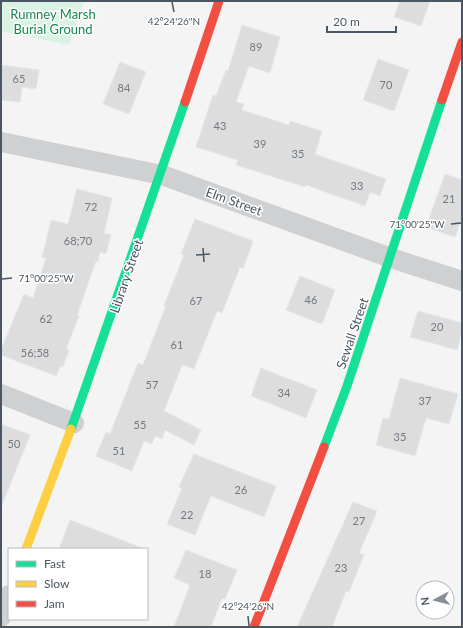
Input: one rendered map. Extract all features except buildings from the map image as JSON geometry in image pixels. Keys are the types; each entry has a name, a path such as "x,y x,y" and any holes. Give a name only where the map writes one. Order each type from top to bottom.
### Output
{"street":[{"name":"Library Street","path":"26,548 74,423 162,175 219,1"},
{"name":"Sewall Street","path":"254,627 347,386 462,42"},
{"name":"Elm Street","path":"1,142 162,175 391,258 462,281"},
{"path":"1,394 74,423"},
{"path":"1,617 8,598"}],"green space":[{"name":"Rumney Marsh Burial Ground","path":"1,1 84,1 69,45 1,31"}],"traffic: fast":[{"path":"324,447 347,386 442,100"},
{"path":"71,429 185,102"}],"traffic: slow":[{"path":"26,548 71,429"}],"traffic: jam":[{"path":"185,102 219,1"},
{"path":"442,100 462,42"},
{"path":"254,627 324,447"}]}
